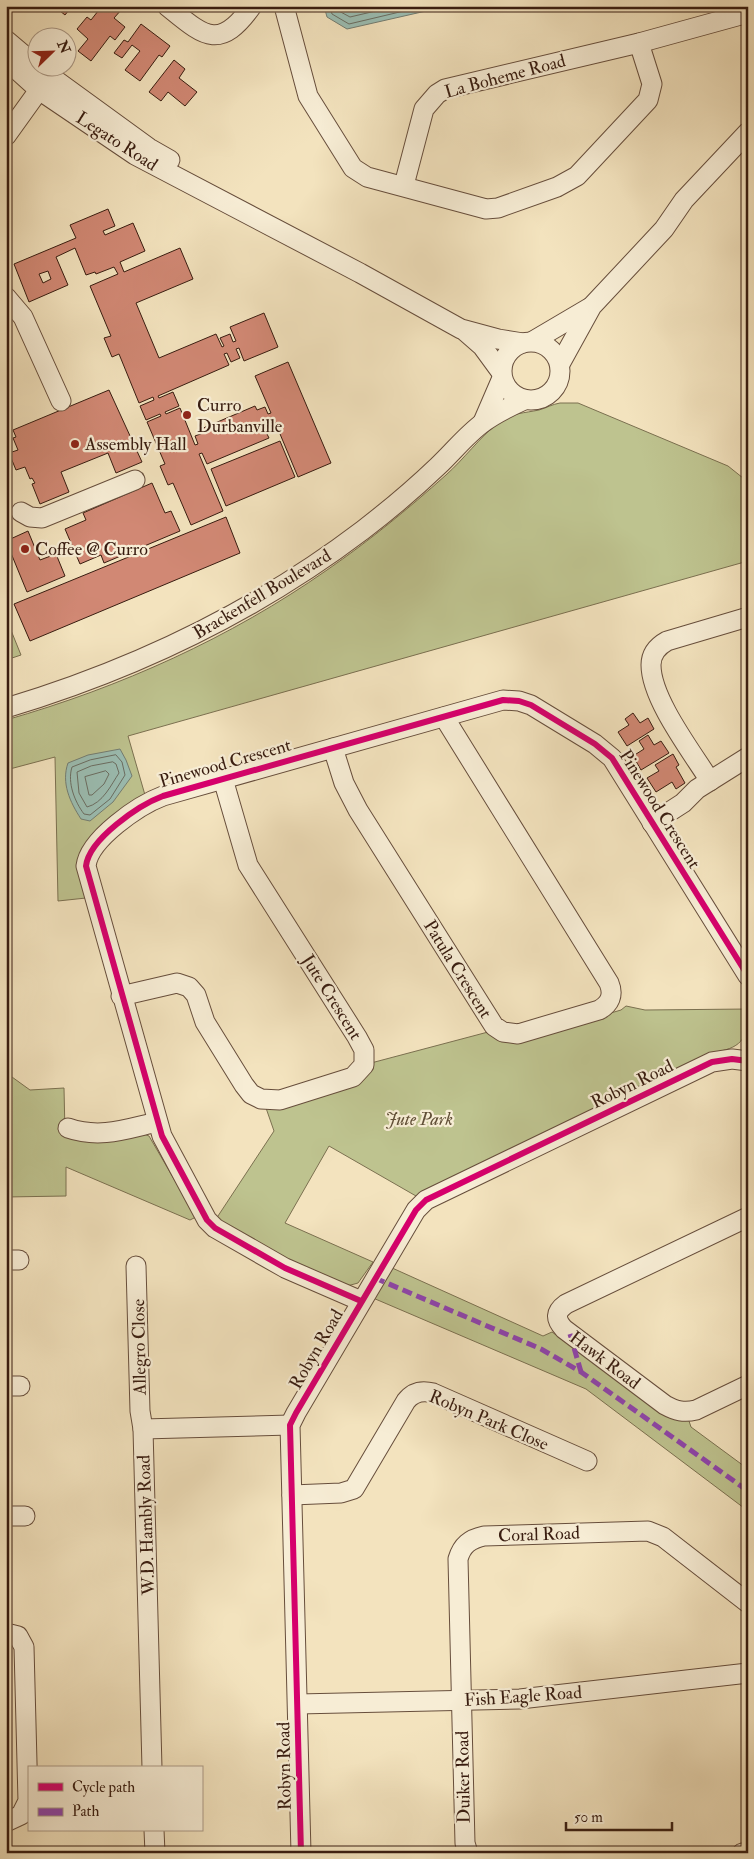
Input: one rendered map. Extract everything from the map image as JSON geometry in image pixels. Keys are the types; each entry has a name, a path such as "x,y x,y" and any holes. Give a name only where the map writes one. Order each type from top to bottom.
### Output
{"street":[{"path":"167,6 196,29 213,35 233,29 252,6"},
{"path":"284,6 303,86 313,107 348,160 361,175 492,209 568,182 596,156 650,97 652,79 639,43"},
{"name":"La Boheme Road","path":"404,185 424,109 436,94 456,86 639,43 748,14"},
{"name":"Legato Road","path":"6,40 28,59"},
{"path":"6,52 30,72 39,90 69,101 128,142 149,148"},
{"name":"Legato Road","path":"6,60 39,90 135,155 210,196 238,208 461,329 482,346 502,375"},
{"name":"Legato Road","path":"53,78 149,148 194,175 238,208"},
{"path":"6,136 39,90"},
{"path":"592,306 507,354 502,375 508,389 524,400 543,398 551,393 560,376 560,364 592,306 664,228 684,200 748,132"},
{"path":"664,228 691,207 748,150"},
{"path":"6,297 22,317 61,401"},
{"name":"Legato Road","path":"461,329 498,339 528,342"},
{"path":"528,342 543,344 551,349 560,364"},
{"name":"Brackenfell Boulevard","path":"483,422 502,375"},
{"name":"Brackenfell Boulevard","path":"6,708 51,694 150,656 224,621 284,585 383,514 437,467 483,422 524,400"},
{"path":"21,512 30,517 42,518 135,480"},
{"path":"710,781 660,700 651,665 652,658 660,645 667,641 748,617"},
{"name":"Pinewood Crescent","path":"361,1301 285,1268 215,1228 207,1220 165,1144 157,1122 87,877 87,856 96,844 146,803 163,796 503,700 520,700 608,753 652,823 742,956 748,976"},
{"name":"Patula Crescent","path":"332,748 344,783 358,810 494,1026 503,1032 518,1034 599,1010 611,998 609,983 444,716"},
{"path":"652,823 710,781 748,757"},
{"name":"Jute Crescent","path":"121,996 177,983 189,987 196,995 204,1022 244,1085 251,1094 261,1099 280,1100 353,1077 364,1065 364,1050 357,1036 248,865 223,779"},
{"name":"Robyn Road","path":"301,1853 290,1425 416,1210 426,1200 712,1062 732,1059 748,1060"},
{"path":"68,1128 83,1133 98,1134 157,1122"},
{"name":"Hawk Road","path":"748,1217 566,1304 557,1312 556,1317 564,1329 674,1410 689,1412 696,1410 748,1385"},
{"name":"Allegro Close","path":"136,1266 140,1411 143,1429"},
{"name":"Robyn Park Close","path":"292,1495 341,1493 354,1489 406,1401 412,1395 420,1392 432,1393 587,1461"},
{"name":"W.D. Hambly Road","path":"152,1766 143,1429 290,1425"},
{"path":"6,1516 25,1516"},
{"name":"Coral Road","path":"461,1700 458,1559 465,1545 477,1537 648,1530 663,1537 748,1603"},
{"path":"6,1633 18,1636 24,1647 28,1801 21,1815 6,1822"},
{"name":"Fish Eagle Road","path":"298,1704 520,1698 748,1673"},
{"name":"Duiker Road","path":"461,1700 465,1843 468,1853"},
{"path":"154,1832 155,1853"},
{"path":"742,1853 748,1852"}],"green space":[{"path":"560,403 578,403 728,466 748,482 748,561 128,736 145,795 90,839 86,898 58,901 55,757 6,770 6,720 49,707 133,676 213,639 252,617 290,595 358,548 446,475 499,422 513,415 539,410"},
{"path":"6,618 21,655 6,660"},
{"name":"Jute Park","path":"626,1006 645,1010 748,1009 748,1020 741,1041 729,1049 711,1053 416,1196 329,1146 285,1223 373,1262 358,1283 347,1286 284,1260 216,1219 274,1131 266,1108 371,1063 488,1032 515,1041 621,1010"},
{"path":"7,1077 12,1077 30,1090 64,1088 65,1134 95,1142 105,1142 144,1134 149,1136 196,1217 190,1220 66,1167 66,1196 6,1197"},
{"path":"390,1267 543,1336 552,1332 656,1408 688,1418 691,1427 748,1469 748,1511 586,1389 373,1298"}],"water":[{"path":"324,6 448,6 347,29 327,17"},
{"path":"120,749 132,776 113,802 90,821 81,819 73,806 66,785 68,763 88,755"}],"building":[{"path":"54,6 72,6 65,15"},
{"path":"102,6 118,6 122,9 114,18 125,27 115,40 110,36 91,61 78,51 88,39 78,28 87,17 91,20"},
{"path":"141,24 170,46 162,57 159,55 140,81 125,70 140,51 132,45 122,58 114,53 124,40 128,42"},
{"path":"174,60 185,69 179,78 197,92 185,106 168,92 161,101 149,92"},
{"path":"108,209 115,226 103,231 105,235 133,223 145,251 120,262 124,272 180,248 193,279 136,303 159,358 216,334 222,347 224,346 220,338 230,334 233,342 236,341 230,327 264,313 278,347 244,361 239,348 236,349 240,358 231,362 227,353 224,354 229,365 158,396 159,398 173,392 179,406 165,412 166,414 180,408 195,445 198,444 195,436 203,433 201,429 255,406 257,410 265,407 268,414 271,413 255,376 288,362 331,463 298,477 275,422 272,423 275,431 267,434 269,438 207,464 202,453 199,454 223,511 191,525 173,483 168,485 160,466 165,464 147,422 161,416 160,414 146,420 140,406 154,400 153,397 139,403 119,354 112,357 104,338 111,336 90,286 118,274 114,267 96,274 95,272 86,275 75,248 56,257 68,285 29,302 14,264 76,238 70,225","holes":["48,271 51,279 43,283 39,274"]},
{"name":"Assembly Hall","path":"109,390 142,462 116,473 108,453 61,472 69,492 40,504 32,484 35,483 32,478 30,479 25,467 16,470 9,453 18,450 13,438 16,437 13,430"},
{"path":"280,441 295,477 226,506 211,469"},
{"path":"152,483 165,513 171,511 180,531 104,563 101,555 80,564 65,529 86,520 83,513"},
{"path":"226,517 240,553 30,641 14,604"},
{"path":"28,531 40,560 56,554 65,576 27,592 6,541"},
{"path":"633,713 640,723 648,718 654,729 627,746 618,732 629,725 625,719"},
{"path":"648,735 654,745 661,741 669,753 641,770 633,756 644,749 639,741"},
{"path":"673,754 679,765 676,767 685,783 676,789 672,782 656,792 647,778 659,771 655,765"}],"marked path":[{"path":"375,1278 541,1349 581,1372 748,1491"},
{"path":"570,1334 581,1372"}],"cycle path":[{"path":"361,1301 285,1268 215,1228 207,1220 162,1136 86,866 89,856 105,834 141,807 163,796 503,700 519,701 531,705 595,744 612,758 748,976"},
{"path":"301,1853 290,1425 296,1413 416,1210 426,1200 712,1062 732,1059 748,1061"}],"place":[{"name":"Curro Durbanville","path":"187,415"},
{"name":"Assembly Hall","path":"75,444"},
{"name":"Coffee @ Curro","path":"25,549"}]}
